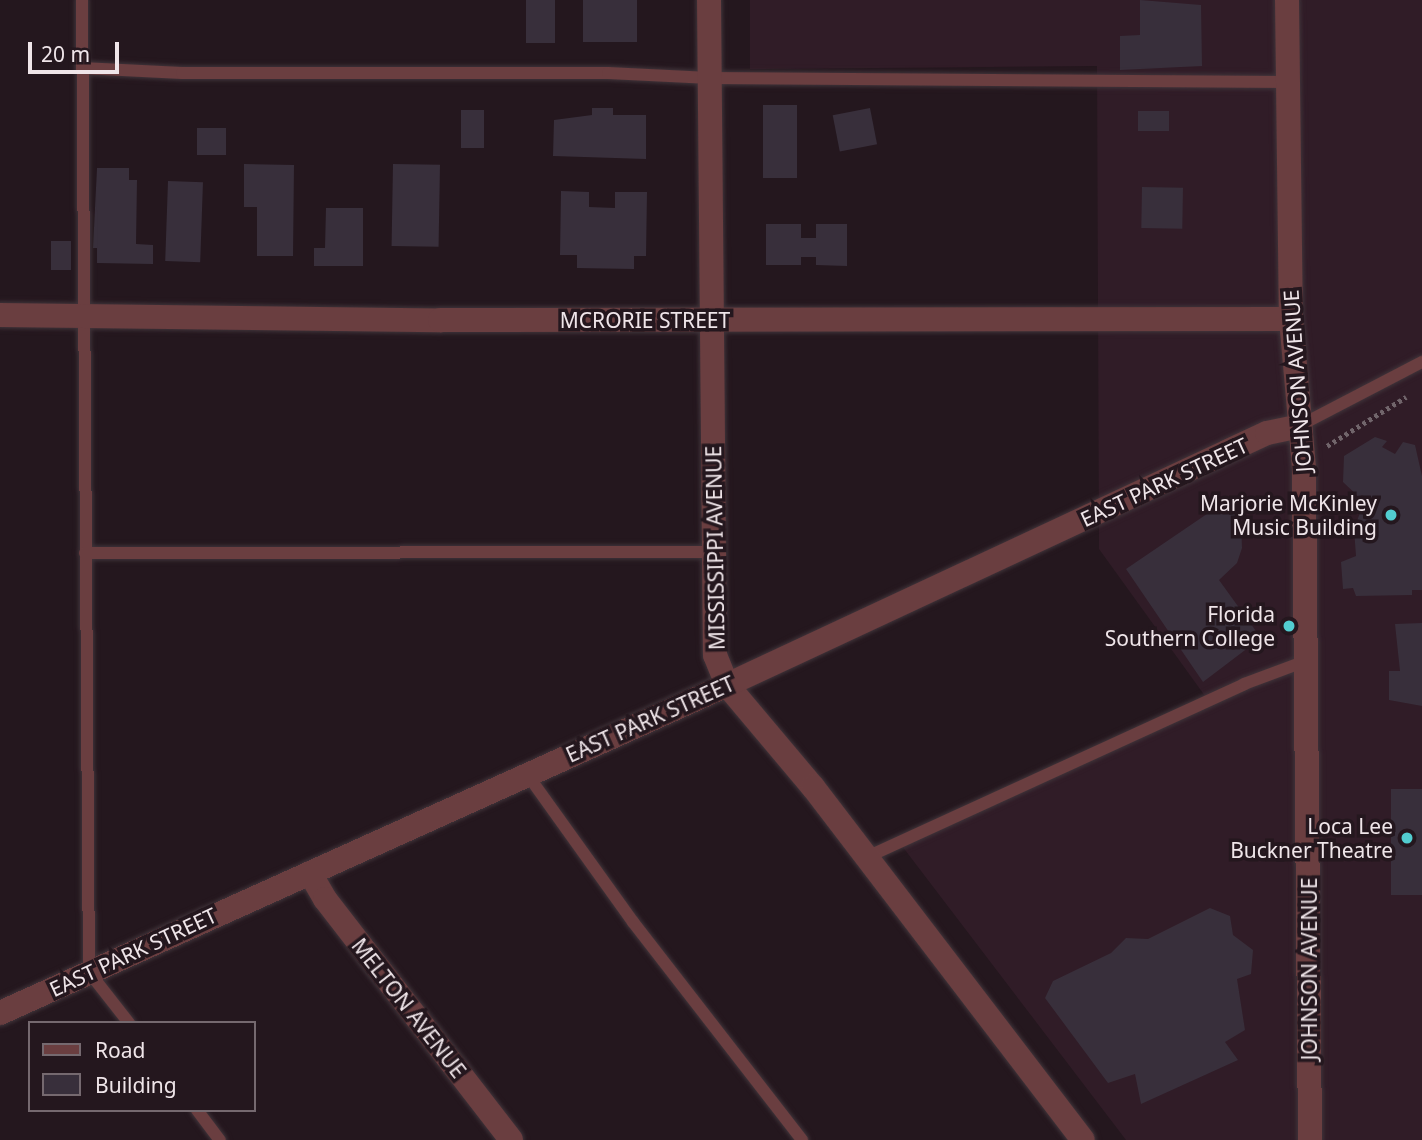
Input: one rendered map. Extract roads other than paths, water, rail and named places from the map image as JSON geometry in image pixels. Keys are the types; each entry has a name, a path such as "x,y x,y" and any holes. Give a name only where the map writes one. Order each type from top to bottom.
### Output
{"street":[{"name":"MISSISSIPPI AVENUE","path":"709,0 715,655 727,685 867,858 1083,1140"},
{"name":"JOHNSON AVENUE","path":"1287,0 1291,319 1304,469 1310,1140"},
{"name":"MCRORIE STREET","path":"0,315 710,320 1291,319"},
{"name":"EAST PARK STREET","path":"0,1013 727,685 1267,433 1299,426"},
{"name":"MELTON AVENUE","path":"310,873 325,899 511,1140"}],"lane":[{"path":"82,0 82,316 89,972 127,1021"},
{"path":"82,68 710,78 1288,82"},
{"path":"1299,426 1422,362"},
{"path":"85,552 714,552"},
{"path":"867,858 1244,684 1306,661"},
{"path":"527,774 618,902 803,1140"},
{"path":"199,1112 220,1140"}],"place":[{"name":"Marjorie McKinley Music Building","path":"1391,515"},
{"name":"Florida Southern College","path":"1289,626"},
{"name":"Loca Lee Buckner Theatre","path":"1407,838"}]}
